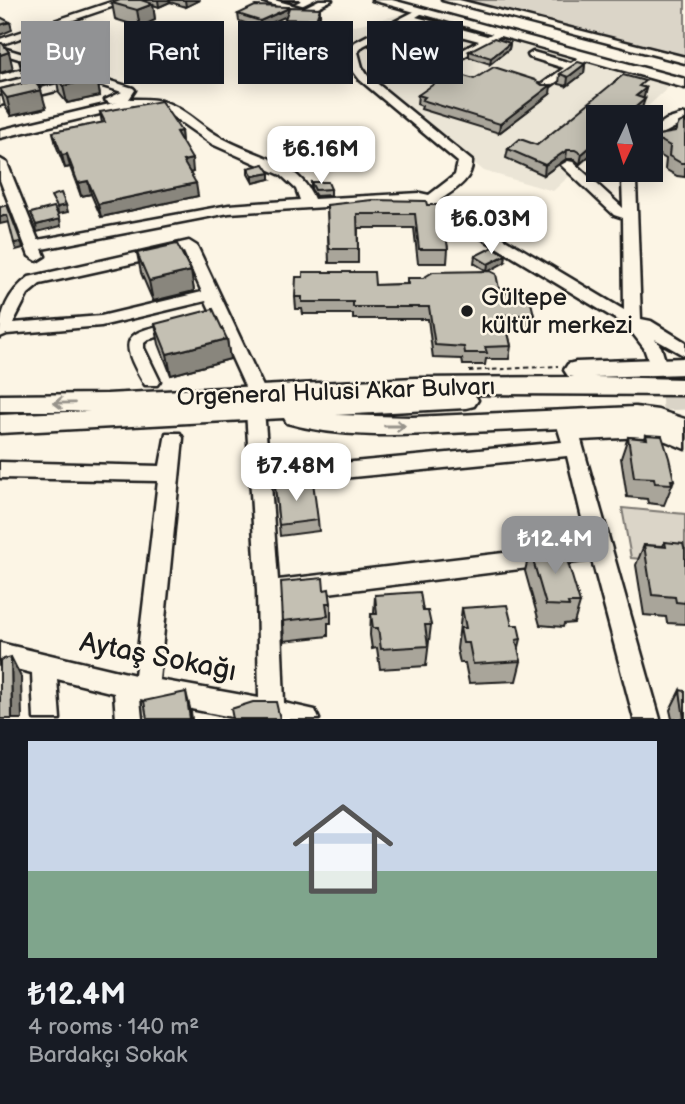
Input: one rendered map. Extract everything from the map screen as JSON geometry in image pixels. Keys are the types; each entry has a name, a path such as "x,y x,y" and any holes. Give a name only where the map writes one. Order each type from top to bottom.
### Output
{"main road":[{"path":"378,0 562,38 607,54"},
{"path":"410,0 681,76"},
{"path":"417,10 495,36 681,76"},
{"name":"Orgeneral Hulusi Akar Bulvarı","path":"0,424 415,386 676,396"},
{"path":"256,401 341,425 569,434 635,416 676,396"},
{"name":"Orgeneral Hulusi Akar Bulvarı","path":"0,403 676,396"}],"street":[{"path":"0,42 127,0"},
{"path":"263,0 304,11 327,0"},
{"path":"447,0 681,76"},
{"path":"417,10 356,46 353,52 355,63 364,78 465,161 466,170 463,175 431,200"},
{"path":"463,54 495,36"},
{"path":"0,50 21,56"},
{"path":"533,55 573,67"},
{"path":"542,89 587,57"},
{"path":"1,78 21,73"},
{"path":"0,100 71,84"},
{"path":"80,107 122,98 130,93 129,90 109,84"},
{"path":"0,134 132,102 148,102 167,107 217,141 286,172 302,187 309,206"},
{"path":"663,128 685,118"},
{"path":"0,163 35,251 229,209 309,206 403,196 431,200 633,322 645,325 685,350"},
{"path":"568,165 619,212 630,216"},
{"path":"629,182 633,322 652,347 676,396"},
{"path":"1,330 21,291 35,280 189,246 211,295 208,318 256,401 258,480 268,591 272,711"},
{"path":"1,330 101,321 211,295"},
{"path":"150,380 135,348 136,341 143,335 208,318"},
{"path":"258,480 569,434 649,430 685,442"},
{"path":"569,434 647,719"},
{"path":"129,719 173,438"},
{"path":"0,470 169,474"},
{"path":"268,591 600,550"},
{"name":"Aytaş Sokağı","path":"0,654 44,667 136,687 306,719"},
{"path":"44,667 47,719"}],"shaded area":[{"path":"442,0 685,0 685,64"},
{"path":"407,13 436,21 373,21"},
{"path":"367,22 367,74 353,48 353,26"},
{"path":"463,29 670,86 649,105 586,105 586,161 553,191 484,171 379,84 463,84"},
{"path":"622,508 685,514 685,563 631,558"}],"building":[{"path":"120,0 141,0 153,4 137,10 112,3"},
{"path":"255,6 320,8 316,20 285,19 289,8 260,21 238,14"},
{"path":"0,17 10,22 0,25"},
{"path":"494,38 510,43 491,58 469,51"},
{"path":"2,43 9,52 0,55"},
{"path":"578,62 585,64 568,77 560,74"},
{"path":"494,67 535,80 542,85 551,85 500,124 422,100 425,97 418,95 434,84 463,84 463,76 474,79"},
{"path":"623,75 645,81 639,86 646,88 636,96 645,99 638,105 586,105"},
{"path":"36,84 41,90 7,98 0,89"},
{"path":"161,101 181,131 176,132 192,159 183,161 196,183 98,204 88,181 78,183 67,154 62,155 53,132 105,122 100,112"},
{"path":"586,105 586,150 582,154 567,150 545,165 508,149 520,139 537,145"},
{"path":"685,120 685,163 669,156 670,146 663,142 663,134 675,132 679,123"},
{"path":"264,164 270,173 253,176 248,168"},
{"path":"311,182 328,182 331,189 315,190"},
{"path":"61,193 66,205 57,207 51,196"},
{"path":"372,200 426,201 427,205 444,205 448,249 419,249 415,214 357,214 358,249 329,249 327,205"},
{"path":"7,205 21,242 14,243 7,215 0,217 0,207"},
{"path":"54,207 60,219 36,225 31,213"},
{"path":"177,244 191,271 149,281 137,253"},
{"path":"493,247 506,255 488,264 475,256"},
{"path":"490,271 496,274 500,293 529,294 534,315 504,315 511,346 485,347 487,353 465,353 464,347 435,345 429,307 353,307 353,302 302,302 302,297 295,297 296,277 303,277 303,272 374,272 375,285 408,284 407,278 423,278 433,272"},
{"path":"213,309 227,339 167,354 155,324"},
{"path":"646,435 662,436 674,480 671,480 672,484 655,483 654,478 634,477 628,437 647,439"},
{"path":"313,482 318,520 279,525 275,486"},
{"path":"665,542 683,544 685,549 685,603 676,602 675,597 652,595 644,545 666,547"},
{"path":"563,546 580,603 568,603 569,606 546,605 530,550"},
{"path":"323,578 324,590 329,589 331,603 326,603 328,616 283,621 281,582"},
{"path":"420,592 423,611 428,611 431,625 425,625 428,646 381,649 378,628 373,628 371,614 377,614 375,595"},
{"path":"507,605 512,625 518,625 521,639 516,640 521,661 473,664 469,643 463,643 460,628 466,628 462,608"},
{"path":"11,657 12,719 0,719 0,660"},
{"path":"680,690 685,691 685,719 684,719"},
{"path":"186,692 190,719 147,719 144,701"},
{"path":"253,702 276,702 280,719 233,719 231,709"}],"tunnel":[{"path":"662,399 685,398"}],"place":[{"name":"Gültepe kültür merkezi","path":"467,311"}]}
